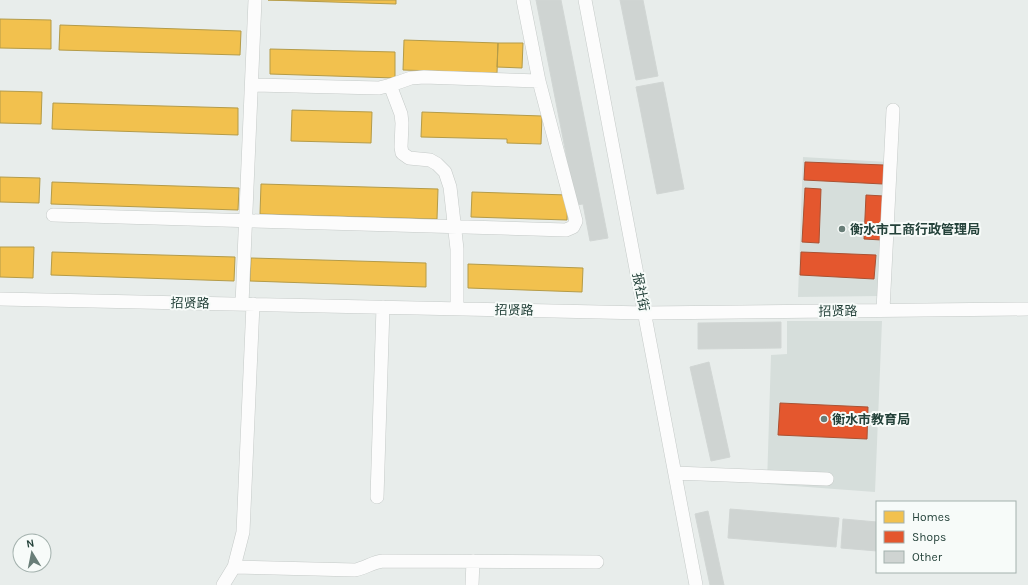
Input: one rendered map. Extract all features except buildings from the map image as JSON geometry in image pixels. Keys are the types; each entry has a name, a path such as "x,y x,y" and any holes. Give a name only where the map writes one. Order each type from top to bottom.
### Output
{"street":[{"path":"223,585 234,567 243,532 248,304 246,220 255,0"},
{"path":"53,215 566,230 573,227 576,221 540,80 523,0"},
{"name":"报社街","path":"585,0 696,585"},
{"path":"252,85 379,88 411,78 424,77 540,80"},
{"path":"390,85 401,114 402,153 409,158 430,160 437,164 444,172 450,187 457,249 457,308"},
{"path":"883,310 893,110"},
{"name":"招贤路","path":"0,299 645,312 1028,308"},
{"path":"377,497 383,307"},
{"path":"675,473 827,479"},
{"path":"234,567 355,570 364,568 375,562 383,561 598,562"},
{"path":"472,585 473,561"}],"shaded area":[{"name":"衡水市工商行政管理局","path":"803,157 887,162 881,296 798,297"},
{"name":"衡水市教育局","path":"787,321 882,321 875,492 767,484 771,355 787,354"}],"place":[{"name":"衡水市工商行政管理局","path":"842,229"},
{"name":"衡水市教育局","path":"824,419"}]}
